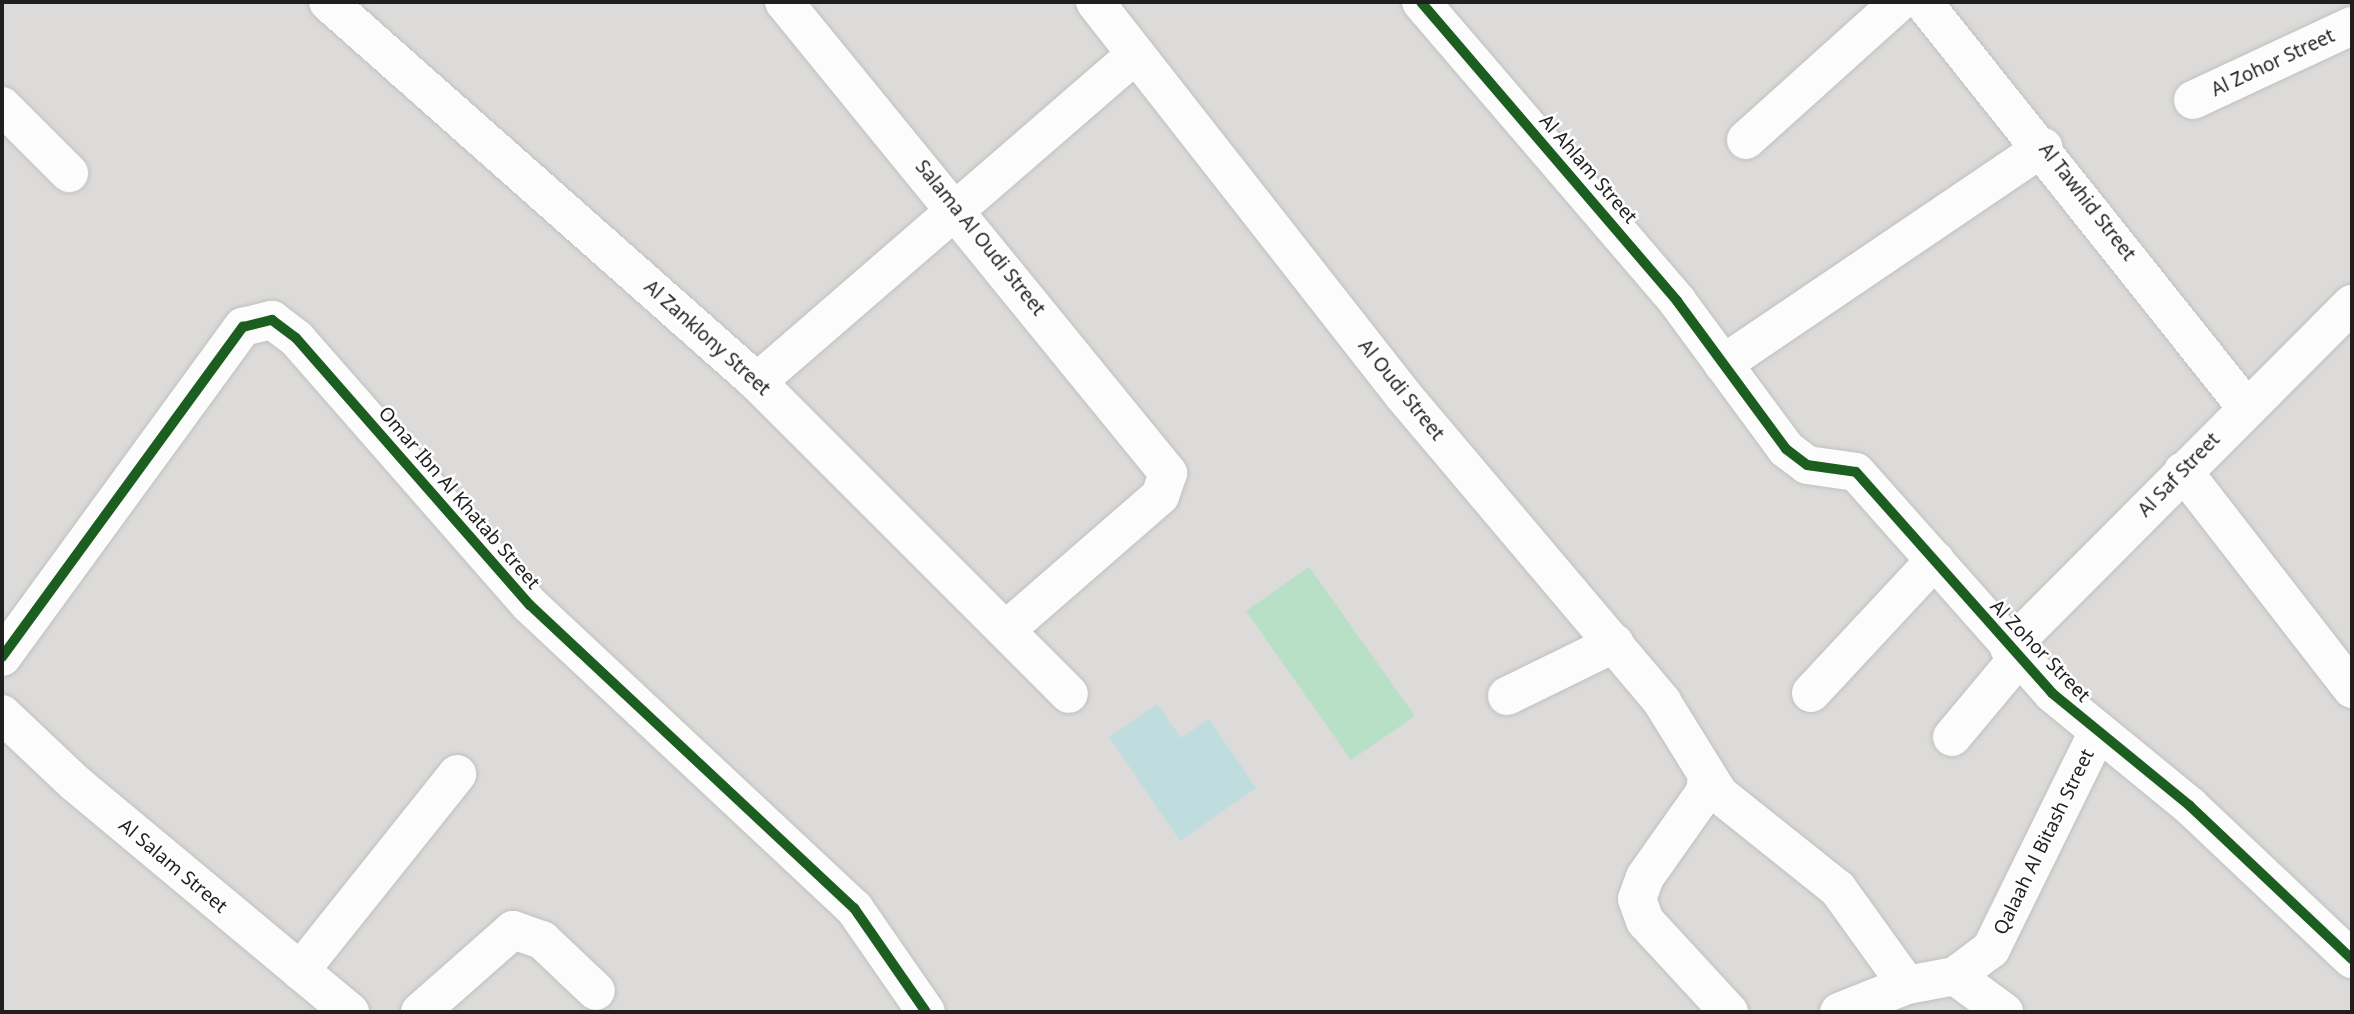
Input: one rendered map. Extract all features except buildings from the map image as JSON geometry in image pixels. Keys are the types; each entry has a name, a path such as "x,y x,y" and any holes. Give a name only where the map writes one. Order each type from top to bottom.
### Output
{"street":[{"name":"Al Zanklony Street","path":"328,2 757,382 1069,694"},
{"name":"Salama Al Oudi Street","path":"784,2 957,209 1169,480 1160,496 1006,630"},
{"name":"Al Oudi Street","path":"1095,2 1403,395 1615,643 1704,763 1707,777 1733,808 1838,889 1907,985"},
{"name":"Al Ahlam Street","path":"1421,2 1652,271 1723,364"},
{"path":"1746,139 1899,2"},
{"name":"Al Tawhid Street","path":"1923,2 2044,147 2245,406"},
{"name":"Al Zohor Street","path":"2193,100 2352,26"},
{"path":"757,382 1136,54"},
{"path":"2,106 69,173"},
{"path":"1723,364 2044,147"},
{"name":"Al Saf Street","path":"1952,737 2014,653 2245,406 2352,304"},
{"name":"Omar Ibn Al Khatab Street","path":"2,657 243,327 272,320 296,338 530,605 854,908 926,1012"},
{"name":"Al Zohor Street","path":"1723,364 1786,449 1807,466 1856,472 2014,653 2097,734 2190,806 2352,958"},
{"path":"2183,471 2352,689"},
{"path":"1811,693 1935,560"},
{"path":"1507,696 1615,643"},
{"name":"Al Salam Street","path":"2,714 350,1012"},
{"name":"Qalaah Al Bitash Street","path":"1839,1012 1907,985 1955,976 1991,949 2097,734"},
{"path":"300,971 457,774"},
{"path":"1707,777 1705,792 1646,877 1637,899 1645,921 1729,1012"},
{"path":"420,1012 513,930 542,940 596,991"},
{"path":"1955,976 2004,1012"}],"shaded area":[{"path":"2,2 2352,2 2352,1012 2,1012"}],"green space":[{"path":"1309,567 1415,716 1351,760 1246,611"}],"water":[{"path":"1157,704 1181,738 1209,719 1256,788 1180,841 1109,737"}],"cycle path":[{"path":"1421,2 1677,301 1786,449 1807,465 1856,472 2052,693 2190,806 2352,959"},
{"path":"2,657 243,327 272,320 296,338 530,605 854,908 926,1012"}]}
